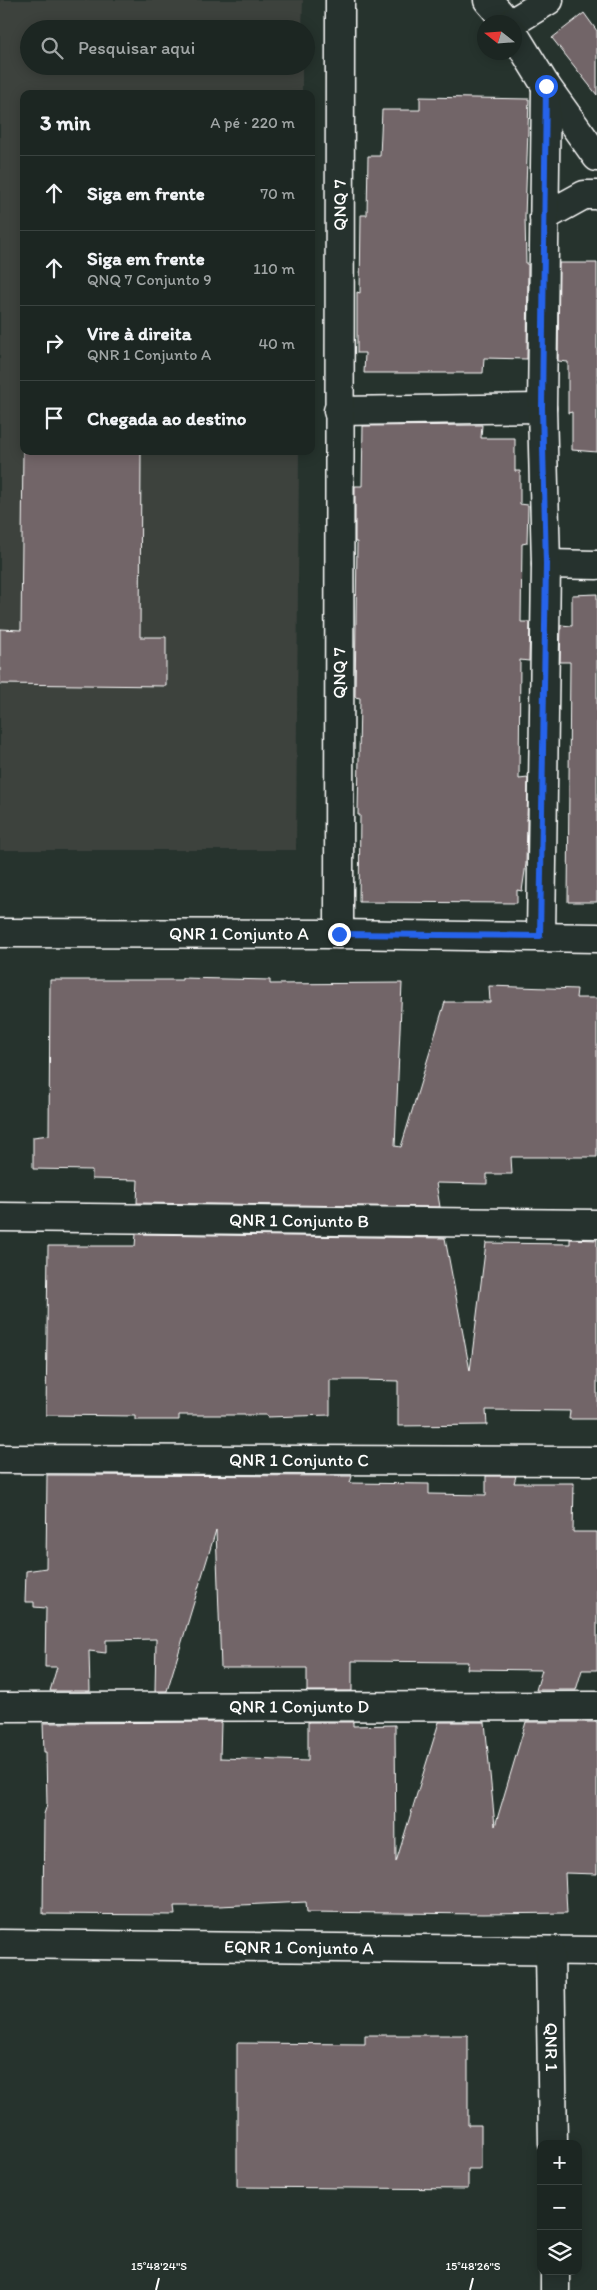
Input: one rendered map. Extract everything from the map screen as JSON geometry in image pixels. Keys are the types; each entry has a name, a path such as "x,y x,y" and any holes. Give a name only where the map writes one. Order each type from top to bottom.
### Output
{"street":[{"name":"QNQ 7","path":"339,934 338,411 340,0"},
{"path":"488,0 501,15"},
{"path":"522,16 549,0"},
{"path":"522,47 546,86 597,157"},
{"path":"540,936 546,564 542,408 546,86"},
{"path":"544,216 584,195 597,195"},
{"path":"338,411 542,408"},
{"path":"546,564 597,565"},
{"name":"QNR 1 Conjunto A","path":"0,933 339,934 597,938"},
{"name":"QNR 1 Conjunto B","path":"0,1217 597,1224"},
{"name":"QNR 1 Conjunto C","path":"0,1459 597,1461"},
{"name":"QNR 1 Conjunto D","path":"0,1707 597,1706"},
{"name":"EQNR 1 Conjunto A","path":"0,1944 597,1951"},
{"name":"QNR 1","path":"550,1951 553,2140"},
{"path":"555,2275 555,2290"}],"shaded area":[{"path":"0,0 303,0 302,20 20,20 20,75 302,75 302,90 20,90 20,455 299,455 296,850 0,850"}],"building":[{"path":"584,13 597,31 597,95 552,38"},
{"path":"420,97 529,99 525,217 526,264 528,264 527,359 484,358 483,373 364,373 365,353 357,353 357,292 360,293 361,215 367,215 368,156 380,156 382,110 420,110"},
{"path":"559,263 597,263 597,452 572,450 572,412 568,413 568,362 558,361"},
{"path":"482,425 481,438 515,438 515,471 520,471 520,504 528,505 527,543 522,544 521,622 530,622 529,661 520,660 519,779 528,778 526,864 522,891 517,890 517,903 359,902 360,698 355,697 357,542 355,542 355,486 362,486 363,426"},
{"path":"23,455 141,455 140,637 166,637 166,686 0,684 0,629 21,630"},
{"path":"597,594 597,902 568,902 570,662 560,662 561,625 572,626 572,595"},
{"path":"182,978 270,980 270,984 402,983 395,1146 401,1147 445,1002 490,1002 489,986 577,989 576,998 597,998 597,1157 511,1157 512,1174 487,1174 487,1184 436,1183 440,1207 137,1203 138,1180 92,1179 92,1170 33,1169 33,1137 49,1135 50,980 182,980"},
{"path":"136,1234 445,1238 470,1371 486,1243 570,1244 570,1239 597,1240 597,1419 569,1419 570,1411 486,1410 487,1425 398,1426 398,1381 361,1380 330,1380 330,1415 267,1417 267,1415 179,1415 179,1420 135,1420 135,1416 46,1415 48,1246 135,1246"},
{"path":"47,1475 352,1476 350,1483 429,1484 429,1494 486,1495 486,1476 516,1476 514,1483 574,1483 573,1532 597,1532 597,1670 582,1670 576,1690 536,1690 542,1670 467,1669 468,1662 352,1661 352,1691 307,1691 307,1668 221,1668 216,1530 167,1691 155,1691 156,1639 106,1640 106,1653 89,1651 90,1691 50,1691 57,1667 45,1667 46,1608 34,1607 34,1602 25,1602 26,1571 46,1568"},
{"path":"221,1722 220,1758 308,1761 308,1722 353,1722 353,1726 395,1725 396,1862 439,1722 485,1722 495,1826 526,1722 597,1722 597,1874 565,1873 567,1913 307,1912 306,1902 174,1906 175,1915 43,1914 44,1814 47,1805 46,1752 44,1752 43,1723"},
{"path":"365,2035 468,2035 468,2125 481,2125 481,2169 468,2169 468,2189 237,2187 237,2043 365,2044"}],"route":[{"path":"339,934 540,936 546,564 542,408 546,86"}]}
